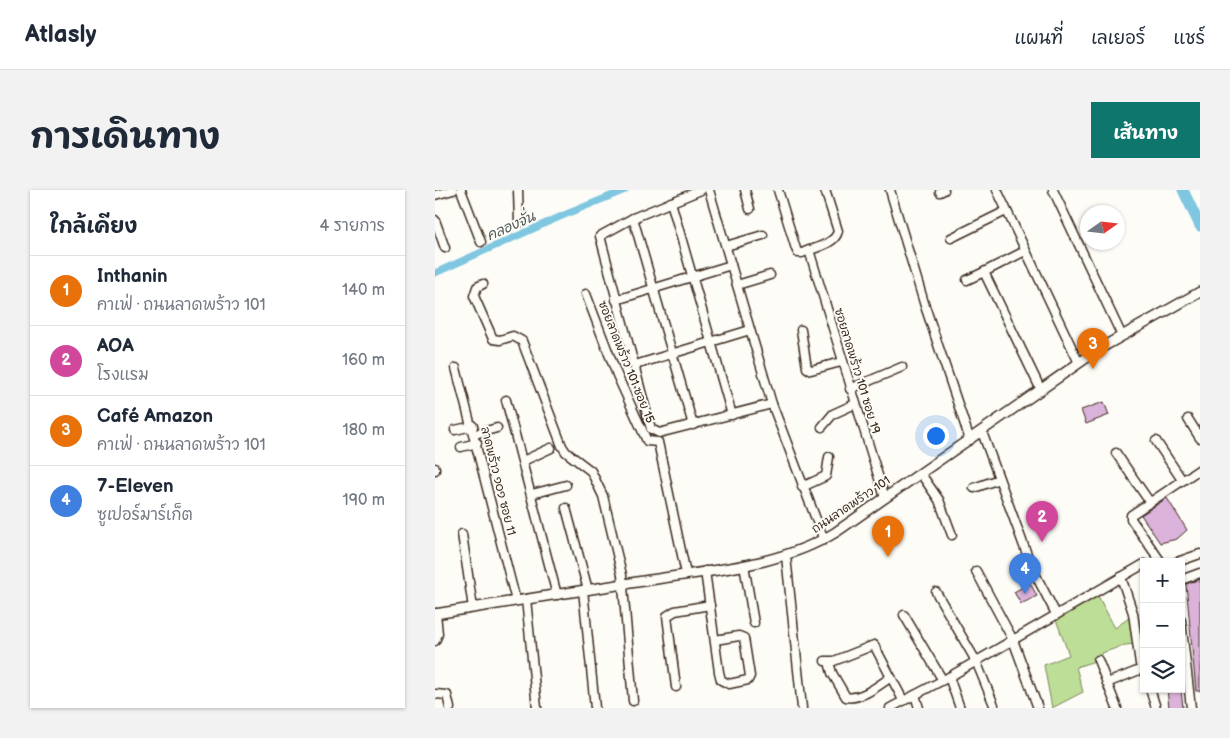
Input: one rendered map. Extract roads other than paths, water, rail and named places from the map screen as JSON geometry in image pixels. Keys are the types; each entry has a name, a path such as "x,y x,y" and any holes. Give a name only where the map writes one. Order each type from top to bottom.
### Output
{"street":[{"path":"461,190 481,242"},
{"path":"518,190 519,223"},
{"path":"701,190 633,218 601,236 616,300 653,432 693,425 772,404"},
{"path":"709,190 772,404 823,540"},
{"path":"745,190 750,209"},
{"path":"778,190 798,253 830,242 837,237 838,231 825,190"},
{"path":"890,190 925,306 970,440"},
{"path":"997,190 1079,364"},
{"path":"1053,190 1122,336"},
{"path":"435,195 449,191"},
{"path":"671,202 732,414"},
{"path":"951,238 1006,211"},
{"path":"633,218 693,425"},
{"path":"435,220 445,248"},
{"path":"726,246 763,235"},
{"name":"ซอยลาดพร้าว 101 ซอย 19","path":"809,250 841,362 885,498"},
{"path":"967,280 1025,251"},
{"path":"616,300 731,265"},
{"path":"984,272 1041,390"},
{"path":"737,286 770,275"},
{"path":"483,284 477,287 474,296 493,339 500,340 513,336 522,341 562,446 566,452 591,471 603,496 624,584 633,701"},
{"name":"ถนนลาดพร้าว 101","path":"436,613 744,565 786,556 823,540 1079,364 1122,336 1200,292"},
{"name":"ซอยลาดพร้าว 101 ซอย 15","path":"586,294 617,375 647,441 658,442 686,574"},
{"path":"635,364 750,330"},
{"path":"801,330 807,368 811,370 841,362"},
{"path":"850,389 902,367"},
{"name":"ลาดพร้าว ๑๐๑ ซอย 11","path":"456,368 473,426 516,601"},
{"path":"505,400 532,494 557,594"},
{"path":"821,428 833,414 855,404"},
{"path":"1188,419 1200,438"},
{"path":"455,430 473,426"},
{"path":"475,434 497,428"},
{"path":"982,432 1032,568 1056,614"},
{"path":"1156,441 1182,480"},
{"path":"461,447 477,443"},
{"path":"523,461 551,448"},
{"path":"1116,453 1149,501"},
{"path":"802,487 827,476 829,457"},
{"path":"1158,558 1131,519 1134,512 1200,469"},
{"path":"921,474 939,500 952,535"},
{"path":"975,488 999,479"},
{"path":"532,494 566,485"},
{"path":"566,508 585,590 595,708"},
{"path":"462,534 473,608"},
{"path":"1185,559 1200,554"},
{"path":"786,556 802,708"},
{"path":"744,565 754,622"},
{"path":"890,708 1140,566"},
{"path":"705,571 710,606 715,640 721,680 729,684 748,680 750,676 743,638 739,636 715,640"},
{"path":"976,571 1013,640 1038,708"},
{"path":"1185,579 1200,573"},
{"path":"1121,578 1133,613 1140,654"},
{"path":"936,592 976,661 994,704"},
{"path":"527,599 537,708"},
{"path":"676,687 667,616 675,611 710,606"},
{"path":"435,641 438,634 436,613"},
{"path":"904,615 946,678 960,708"},
{"path":"891,678 851,698 846,696 831,673 827,662 872,644 891,678 903,700"},
{"path":"1184,648 1191,708"},
{"path":"1099,660 1117,708"},
{"path":"1107,683 1140,672"},
{"path":"1151,693 1156,708"},
{"path":"435,694 447,695 450,708"},
{"path":"915,695 919,708"}],"waterway":[{"name":"คลองจั่น","path":"435,273 564,215 625,190"},
{"path":"1183,190 1200,226"}],"place":[{"name":"Café Amazon","path":"1093,369"},
{"name":"AOA","path":"1042,542"},
{"name":"Inthanin","path":"888,557"},
{"name":"7-Eleven","path":"1025,594"}]}
